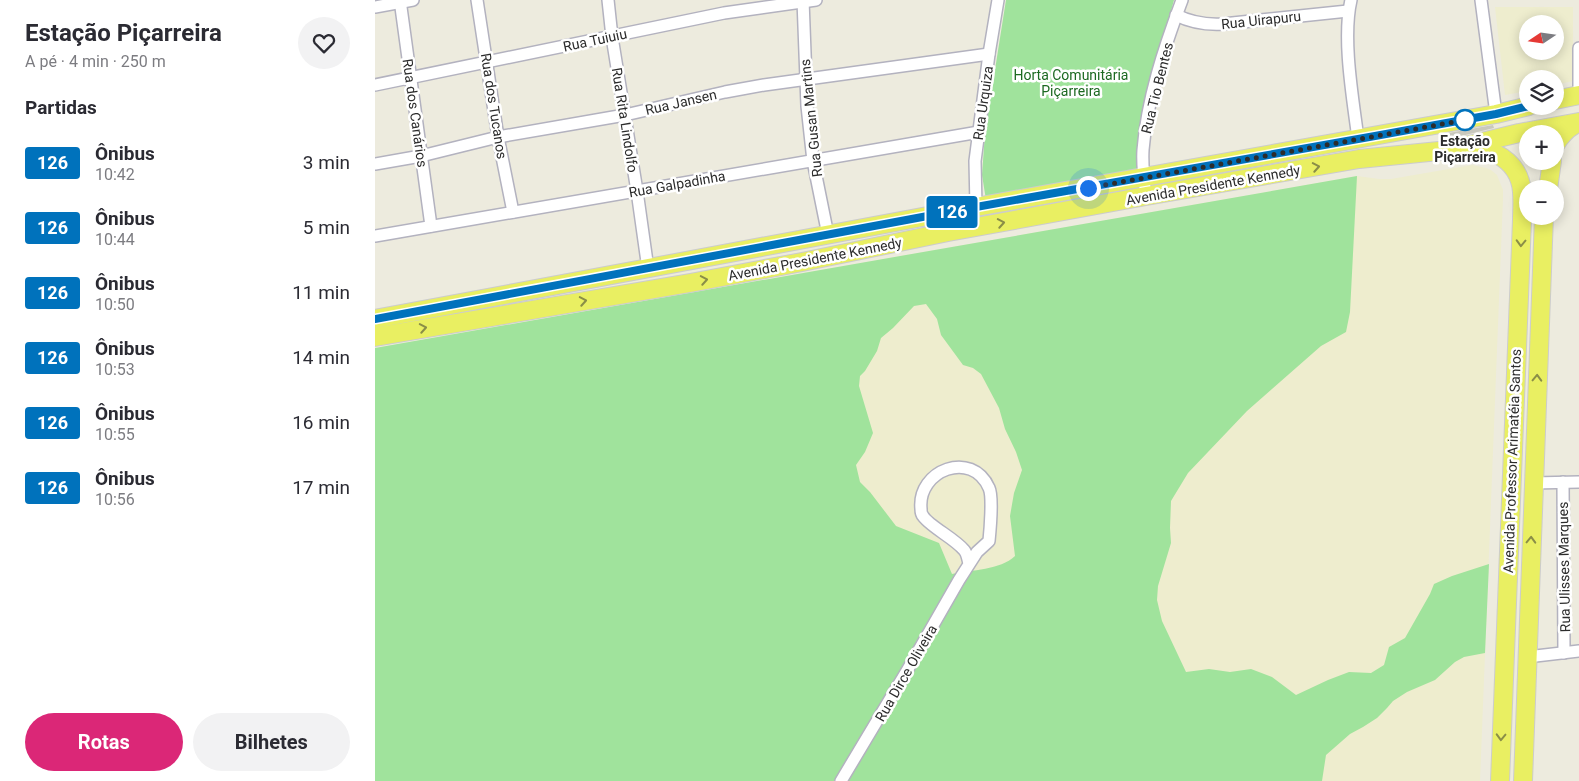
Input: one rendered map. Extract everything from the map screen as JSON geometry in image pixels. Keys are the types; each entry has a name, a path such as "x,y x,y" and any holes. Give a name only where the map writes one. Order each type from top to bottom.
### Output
{"main road":[{"path":"1564,98 1579,95"},
{"name":"Avenida Presidente Kennedy","path":"375,319 976,207 1358,140 1519,108"},
{"name":"Avenida Presidente Kennedy","path":"1564,126 1579,122"},
{"path":"1564,132 1579,122"},
{"name":"Avenida Presidente Kennedy","path":"375,337 784,266 939,234 1146,196 1343,162 1449,150 1519,136"},
{"name":"Avenida Professor Arimatéia Santos","path":"1343,162 1389,169 1486,151 1505,159 1514,168 1520,181 1522,220 1499,781"},
{"name":"Avenida Professor Arimatéia Santos","path":"1523,781 1544,225"},
{"path":"538,288 541,308"},
{"path":"486,298 491,316"},
{"path":"1507,563 1515,596 1514,616 1515,620 1520,621 1522,618 1525,581 1530,562"},
{"path":"1502,709 1508,686 1509,648 1515,638 1521,641 1521,661 1525,690"}],"street":[{"path":"375,7 413,0"},
{"name":"Rua dos Tucanos","path":"477,0 498,138 513,212"},
{"name":"Rua Rita Lindolfo","path":"608,0 647,269"},
{"name":"Rua Tuiuiu","path":"375,85 724,13 816,0"},
{"name":"Rua Urquiza","path":"976,207 975,161 989,54 999,0"},
{"name":"Rua Tio Bentes","path":"1146,196 1143,151 1152,96 1182,0"},
{"path":"1481,0 1496,114"},
{"name":"Rua dos Canários","path":"400,1 431,226"},
{"name":"Rua Gusan Martins","path":"803,1 806,80 813,161 828,235"},
{"path":"1350,5 1348,54 1358,140"},
{"name":"Rua Uirapuru","path":"1176,15 1205,25 1223,24 1350,5"},
{"path":"1579,48 1579,95"},
{"name":"Rua Jansen","path":"375,164 421,156 498,138 625,115 764,85 989,54"},
{"name":"Rua Galpadinha","path":"375,236 979,132"},
{"name":"Rua Dirce Oliveira","path":"841,781 969,564 977,552 989,542 990,489 974,471 952,467 943,471 929,482 922,497 921,509 923,517 953,538 966,551 969,564"},
{"name":"Rua Ulisses Marques","path":"1563,482 1564,653"},
{"path":"1533,483 1579,482"},
{"path":"1527,657 1579,651"}],"shaded area":[{"path":"1495,7 1573,7 1573,81 1564,83 1564,70 1519,70 1519,92 1505,95"},
{"path":"1472,165 1491,170 1497,175 1503,190 1480,781 375,781 375,348 1357,176 1391,179"}],"green space":[{"name":"Horta Comunitária Piçarreira","path":"1006,0 1174,0 1141,124 1139,172 986,200 982,175 985,133"},
{"path":"1357,176 1350,312 1346,332 1321,346 1247,411 1188,473 1171,501 1171,543 1158,586 1157,600 1162,621 1186,672 1209,669 1230,672 1251,669 1272,677 1296,695 1349,672 1371,673 1384,665 1389,647 1405,638 1434,584 1489,564 1485,653 1464,657 1455,662 1435,680 1407,692 1393,701 1377,718 1350,734 1326,755 1322,781 375,781 375,348","holes":["926,304 937,319 941,335 963,365 973,368 981,374 999,408 1005,429 1022,470 1014,493 1010,516 1015,556 1009,561 994,567 952,574 939,543 896,526 860,482 856,465 865,452 873,433 859,386 860,376 877,351 881,338 914,306"]}],"building":[{"path":"1493,125 1494,128 1445,140 1443,134"}],"bus line":[{"name":"126","path":"375,319 1519,108"}],"place":[{"name":"Estação Piçarreira","path":"1465,120"}],"route":[{"path":"1088,188 1465,120"}]}
